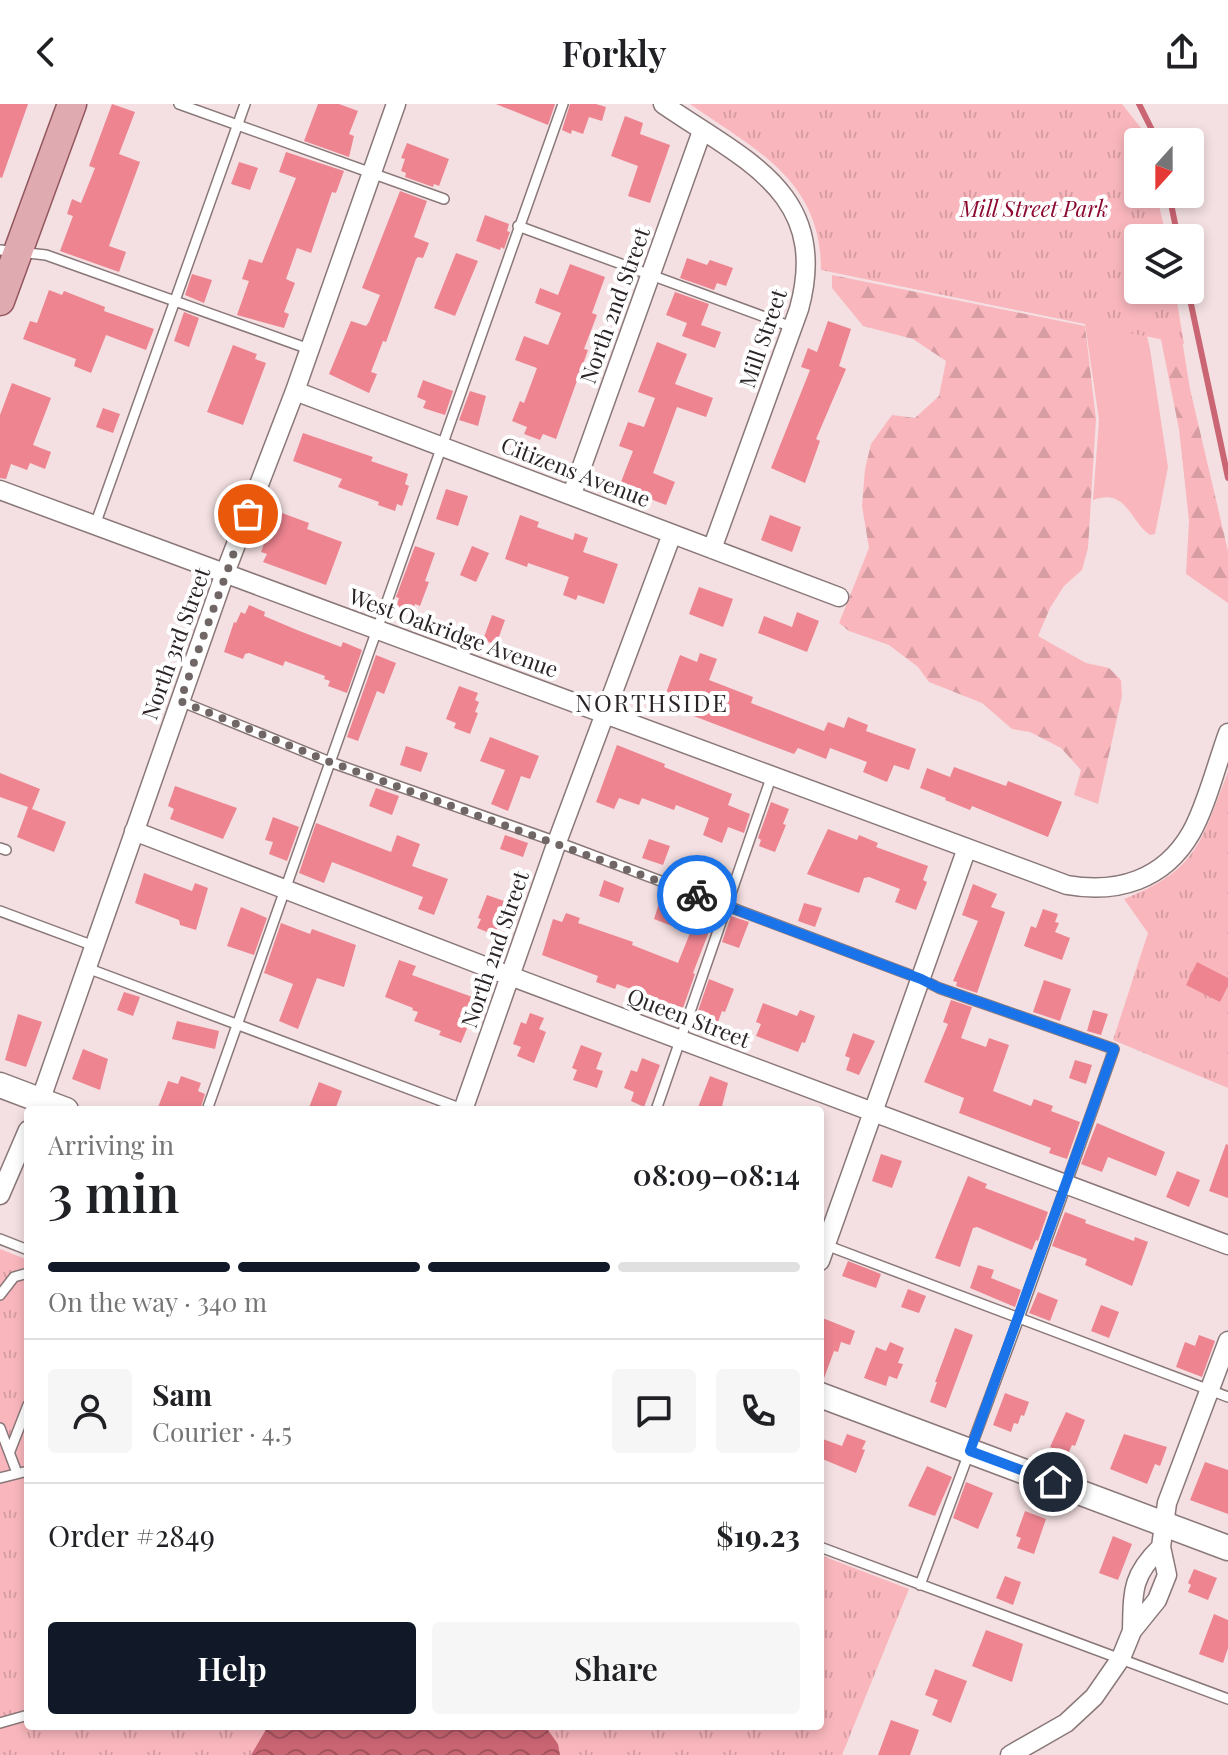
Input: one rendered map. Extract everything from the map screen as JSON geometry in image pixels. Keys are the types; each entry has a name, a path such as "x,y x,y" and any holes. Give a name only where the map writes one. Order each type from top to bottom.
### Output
{"main road":[{"path":"0,301 9,251 72,104"}],"street":[{"name":"North 3rd Street","path":"39,1105 225,573 295,391 396,104"},
{"name":"Mill Street","path":"663,104 771,181 789,201 801,224 806,244 805,288 793,327 712,549"},
{"name":"North 2nd Street","path":"572,494 702,131"},
{"name":"Citizens Avenue","path":"295,391 839,597"},
{"name":"West Oakridge Avenue","path":"0,490 1067,885 1093,890 1116,888 1162,866 1178,851 1192,831 1228,733"},
{"name":"North 2nd Street","path":"465,1106 557,842 672,534"},
{"name":"Queen Street","path":"134,831 510,976 1228,1245"},
{"path":"824,1245 967,848"},
{"path":"0,1085 39,1105"},
{"path":"0,1195 24,1139"},
{"path":"1010,1755 1066,1723 1082,1709 1109,1679 1132,1631 1157,1600 1167,1575 1162,1536 1167,1503 1228,1341"},
{"path":"824,1396 970,1451 1162,1536 1228,1548"},
{"path":"1132,1631 1133,1592 1143,1564 1162,1536"}],"lane":[{"path":"179,104 444,199"},
{"path":"95,525 245,104"},
{"path":"208,1106 563,104"},
{"path":"518,226 793,327"},
{"path":"9,251 46,255 309,349"},
{"path":"180,701 330,762 557,842 939,988 1114,1049 920,1585"},
{"path":"657,1106 772,775"},
{"path":"0,911 94,946"},
{"path":"87,968 453,1106"},
{"path":"0,1239 24,1248"},
{"path":"824,1251 1019,1318 1228,1397"},
{"path":"0,1295 14,1277 24,1274"},
{"path":"10,1451 24,1415"},
{"path":"0,1428 17,1473"},
{"path":"0,1478 24,1472"},
{"path":"824,1549 1228,1699"},
{"path":"0,1723 24,1716"}],"green space":[{"name":"Mill Street Park","path":"690,104 1122,104 1141,128 1124,128 1124,208 1160,208 1164,224 1124,224 1124,304 1177,304 1184,344 821,270 818,239 810,212 797,190 780,170"},
{"path":"843,253 1124,286 1124,304 1140,304 1168,467 1155,534 1150,535 1143,529 1121,502 1104,497 1093,500 1099,420 1085,324 838,273"},
{"path":"832,275 1085,326 1096,419 1088,548 1082,570 1064,586 1038,636 1086,663 1109,668 1121,680 1122,696 1098,804 1074,795 1081,770 1061,748 1030,732 1012,729 982,703 929,682 918,667 889,645 849,631 839,623 869,548 862,506 871,444 892,415 915,418 939,396 946,361 913,339 863,326 832,288"},
{"path":"1154,304 1176,304 1190,389 1228,551 1228,603 1186,574 1189,521 1179,429"},
{"path":"1228,772 1228,1088 1113,1040 1148,933 1124,899 1149,888 1183,864 1203,834"},
{"path":"0,1249 24,1258 24,1730 824,1730 824,1557 909,1589 842,1755 0,1755"}],"water":[{"path":"266,1730 548,1730 558,1744 560,1755 251,1755"}],"building":[{"path":"0,104 28,104 2,178 0,177"},
{"path":"112,104 135,112 119,154 140,162 109,246 126,252 119,272 60,251 73,216 67,214 72,199 81,203 95,168 89,166"},
{"path":"318,104 339,104 358,111 349,134 354,136 349,157 304,141"},
{"path":"496,104 555,104 548,125"},
{"path":"570,104 606,107 602,121 589,117 583,134 562,130"},
{"path":"625,116 643,123 640,134 670,145 650,203 628,196 638,166 611,156"},
{"path":"407,143 449,159 439,186 434,184 433,187 405,177 406,173 401,171 405,159 401,158"},
{"path":"286,152 344,171 336,193 332,192 311,253 297,248 286,279 295,283 284,312 289,314 284,328 237,315 249,281 242,279 249,259 262,263 296,178 279,172"},
{"path":"239,162 258,168 250,190 231,184"},
{"path":"400,191 427,201 414,237 429,243 423,258 416,259 386,342 383,341 371,372 377,374 369,393 329,374 351,321 366,326 380,295 362,288"},
{"path":"485,215 509,224 507,231 510,232 504,249 476,241"},
{"path":"456,253 478,261 455,316 434,308"},
{"path":"687,258 707,265 710,260 733,268 726,286 717,283 714,290 680,278"},
{"path":"570,264 605,277 592,313 597,315 584,349 588,350 556,439 543,434 540,440 524,434 527,427 512,421 520,401 524,403 537,368 515,360 524,336 548,345 561,313 535,303 540,288 558,295"},
{"path":"192,274 212,280 204,303 185,295"},
{"path":"49,290 62,295 64,291 105,307 104,311 154,329 146,350 106,335 91,373 74,366 76,359 23,339 30,321 37,323"},
{"path":"675,292 709,304 701,325 721,332 715,348 682,336 687,323 666,315"},
{"path":"184,312 199,318 189,347 174,341"},
{"path":"828,321 851,329 839,366 846,369 816,439 820,441 805,483 771,468 810,370 801,367 808,348 817,352"},
{"path":"657,342 687,354 675,384 713,398 706,417 677,407 653,473 675,482 666,505 619,487 633,451 619,446 628,422 644,427 655,398 638,392"},
{"path":"233,345 257,354 255,359 266,363 243,425 207,412"},
{"path":"423,380 453,391 445,415 423,408 426,401 417,397"},
{"path":"12,383 51,398 33,445 51,452 45,469 30,463 27,470 11,464 6,479 0,478 0,415"},
{"path":"470,391 486,396 478,426 459,420"},
{"path":"103,408 120,414 113,433 96,427"},
{"path":"303,433 373,457 371,461 408,474 405,484 409,486 402,506 397,504 395,511 378,505 379,502 338,487 342,479 293,461"},
{"path":"446,489 468,496 458,526 436,519"},
{"path":"282,513 309,523 307,529 342,542 326,585 263,562 267,554 261,552 274,517 280,519"},
{"path":"520,515 539,522 537,527 573,540 575,533 588,538 583,552 618,564 604,604 578,595 576,600 563,595 569,577 505,559"},
{"path":"770,515 801,527 792,552 761,540"},
{"path":"415,546 435,553 420,606 415,604 412,613 396,608 399,598 396,597"},
{"path":"472,546 489,553 476,582 460,575"},
{"path":"699,587 733,599 723,627 689,614"},
{"path":"249,605 265,612 264,616 297,630 341,647 343,642 362,650 347,693 328,686 330,681 324,679 325,676 285,661 283,666 249,653 243,659 224,652 234,622 241,612 245,614"},
{"path":"797,612 819,621 807,652 758,633 764,616 792,627"},
{"path":"492,615 505,620 496,645 483,640"},
{"path":"700,653 717,659 709,680 753,697 751,703 824,731 828,722 844,728 848,717 868,725 866,731 916,749 909,770 894,765 887,782 863,772 867,762 830,748 826,759 798,748 794,754 662,704 680,655 697,662"},
{"path":"376,655 396,663 384,694 377,691 358,741 347,737"},
{"path":"459,686 478,693 475,712 478,713 470,734 454,728 456,723 446,719"},
{"path":"490,737 539,756 530,779 521,776 508,811 491,804 505,770 480,761"},
{"path":"617,745 732,794 728,805 750,814 744,833 728,827 722,843 703,835 709,818 676,805 674,810 642,798 639,805 619,798 614,809 596,802"},
{"path":"406,746 428,753 421,772 400,765"},
{"path":"954,767 1006,786 1008,781 1062,802 1048,837 972,806 970,810 920,788 927,768 950,777"},
{"path":"0,773 40,789 32,809 66,822 54,852 17,837 28,807 0,797"},
{"path":"175,786 237,808 223,839 170,819 174,809 168,806"},
{"path":"376,788 399,796 392,815 369,806"},
{"path":"771,802 789,809 775,852 759,846 761,840 758,838"},
{"path":"273,817 299,827 287,861 269,854 273,842 265,840"},
{"path":"316,823 391,852 397,835 420,844 412,866 448,879 434,915 418,909 423,897 332,862 324,883 299,873"},
{"path":"828,829 857,840 859,835 878,843 876,847 928,866 923,880 927,882 916,910 895,902 900,889 869,877 864,878 859,893 807,874"},
{"path":"505,835 528,843 523,857 500,849"},
{"path":"649,839 670,846 663,865 642,858"},
{"path":"144,873 192,891 195,883 208,888 196,930 135,903"},
{"path":"604,880 624,888 619,903 599,896"},
{"path":"973,884 997,894 991,907 1005,912 977,993 956,986 957,982 953,981 978,921 962,915"},
{"path":"487,895 507,902 495,935 477,928"},
{"path":"660,900 692,912 694,909 715,916 683,1008 617,984 615,989 596,982 598,976 542,955 553,919 562,922 566,913 580,918 578,923 633,942 632,945 678,963 690,933 654,919"},
{"path":"804,903 822,908 815,927 798,921"},
{"path":"241,907 267,918 254,955 227,946"},
{"path":"1043,909 1058,914 1055,922 1059,923 1055,932 1070,938 1062,960 1024,946 1031,926 1036,928"},
{"path":"731,916 749,922 739,948 722,942"},
{"path":"281,923 310,934 312,929 356,945 344,987 317,978 298,1029 279,1021 293,984 264,973"},
{"path":"399,960 416,966 412,975 475,998 471,1007 475,1009 461,1043 414,1021 418,1012 385,997"},
{"path":"1197,962 1228,978 1228,986 1220,1002 1186,985"},
{"path":"709,979 734,989 718,1022 697,1014"},
{"path":"1044,980 1071,989 1060,1021 1033,1012"},
{"path":"124,992 140,997 133,1016 117,1010"},
{"path":"951,1000 972,1007 961,1038 986,1047 989,1038 1009,1045 993,1091 1031,1106 1034,1099 1053,1106 1051,1111 1080,1122 1067,1159 1049,1153 1051,1148 959,1113 964,1098 924,1082 948,1024 943,1022"},
{"path":"763,1003 797,1016 800,1010 815,1016 805,1043 802,1042 798,1052 756,1036 761,1024 756,1022"},
{"path":"1093,1010 1108,1014 1101,1035 1087,1031"},
{"path":"530,1013 544,1018 539,1029 546,1032 534,1063 517,1056 521,1047 513,1044 521,1022 526,1024"},
{"path":"18,1014 42,1022 26,1067 5,1060"},
{"path":"177,1021 219,1031 215,1049 172,1039"},
{"path":"853,1033 875,1041 859,1075 846,1070 850,1058 845,1056"},
{"path":"581,1045 602,1053 596,1069 603,1071 597,1088 573,1080 577,1070 572,1068"},
{"path":"83,1049 108,1059 100,1090 72,1079"},
{"path":"642,1058 660,1065 644,1106 631,1101 634,1092 624,1088 631,1070 637,1072"},
{"path":"1075,1060 1092,1065 1086,1084 1069,1078"},
{"path":"181,1076 201,1083 198,1091 205,1094 201,1106 159,1106 168,1081 178,1084"},
{"path":"710,1076 728,1083 722,1106 699,1106"},
{"path":"319,1082 342,1091 336,1106 310,1106"},
{"path":"1097,1123 1165,1152 1156,1176 1108,1157 1102,1172 1081,1164"},
{"path":"1228,1145 1228,1198 1209,1191"},
{"path":"881,1154 902,1161 892,1188 872,1181"},
{"path":"1177,1171 1200,1180 1189,1207 1166,1197"},
{"path":"968,1176 987,1184 985,1188 1048,1212 1032,1250 977,1227 973,1228 960,1267 935,1258"},
{"path":"1065,1212 1134,1241 1135,1237 1148,1242 1132,1286 1085,1265 1087,1259 1052,1246"},
{"path":"848,1261 881,1274 876,1288 842,1276"},
{"path":"978,1265 994,1270 991,1278 1021,1290 1015,1307 970,1288"},
{"path":"908,1289 926,1296 919,1313 901,1307"},
{"path":"1038,1292 1058,1300 1050,1321 1029,1313"},
{"path":"1101,1305 1119,1312 1109,1338 1091,1331"},
{"path":"824,1319 855,1331 850,1345 841,1342 838,1352 834,1351 824,1378"},
{"path":"955,1328 973,1335 946,1408 930,1402"},
{"path":"1199,1335 1215,1341 1202,1377 1176,1367 1185,1342 1195,1346"},
{"path":"890,1342 904,1348 898,1363 903,1364 897,1379 889,1376 886,1386 864,1378 876,1347 886,1351"},
{"path":"1005,1393 1029,1402 1024,1416 1021,1415 1018,1424 1014,1423 1011,1432 993,1425"},
{"path":"1066,1412 1085,1420 1075,1446 1072,1445 1068,1454 1050,1447"},
{"path":"847,1434 866,1441 856,1473 824,1460 824,1439 842,1446"},
{"path":"1124,1434 1167,1447 1160,1466 1155,1464 1147,1484 1110,1469"},
{"path":"1205,1462 1228,1470 1228,1514 1190,1500"},
{"path":"927,1466 952,1477 935,1516 908,1506"},
{"path":"966,1482 993,1493 978,1529 953,1518"},
{"path":"1025,1511 1046,1519 1034,1554 1017,1548 1021,1538 1016,1536"},
{"path":"1113,1536 1132,1544 1118,1580 1099,1573"},
{"path":"1194,1569 1217,1578 1208,1600 1188,1592"},
{"path":"1005,1576 1021,1582 1013,1605 996,1598"},
{"path":"1214,1614 1228,1620 1228,1648 1223,1663 1199,1654"},
{"path":"986,1630 1023,1644 1012,1682 972,1666"},
{"path":"935,1669 967,1681 951,1723 932,1715 938,1700 925,1695"},
{"path":"891,1720 919,1730 910,1755 878,1755"}],"waterway":[{"path":"1139,104 1151,128"},
{"path":"1172,208 1175,224"},
{"path":"1191,304 1228,478"}],"way so far":[{"path":"248,514 180,701 330,762 697,895"}],"district":[{"name":"NORTHSIDE","path":"652,702"}],"route":[{"path":"697,895 939,988 1114,1049 970,1451 1053,1482"}]}
